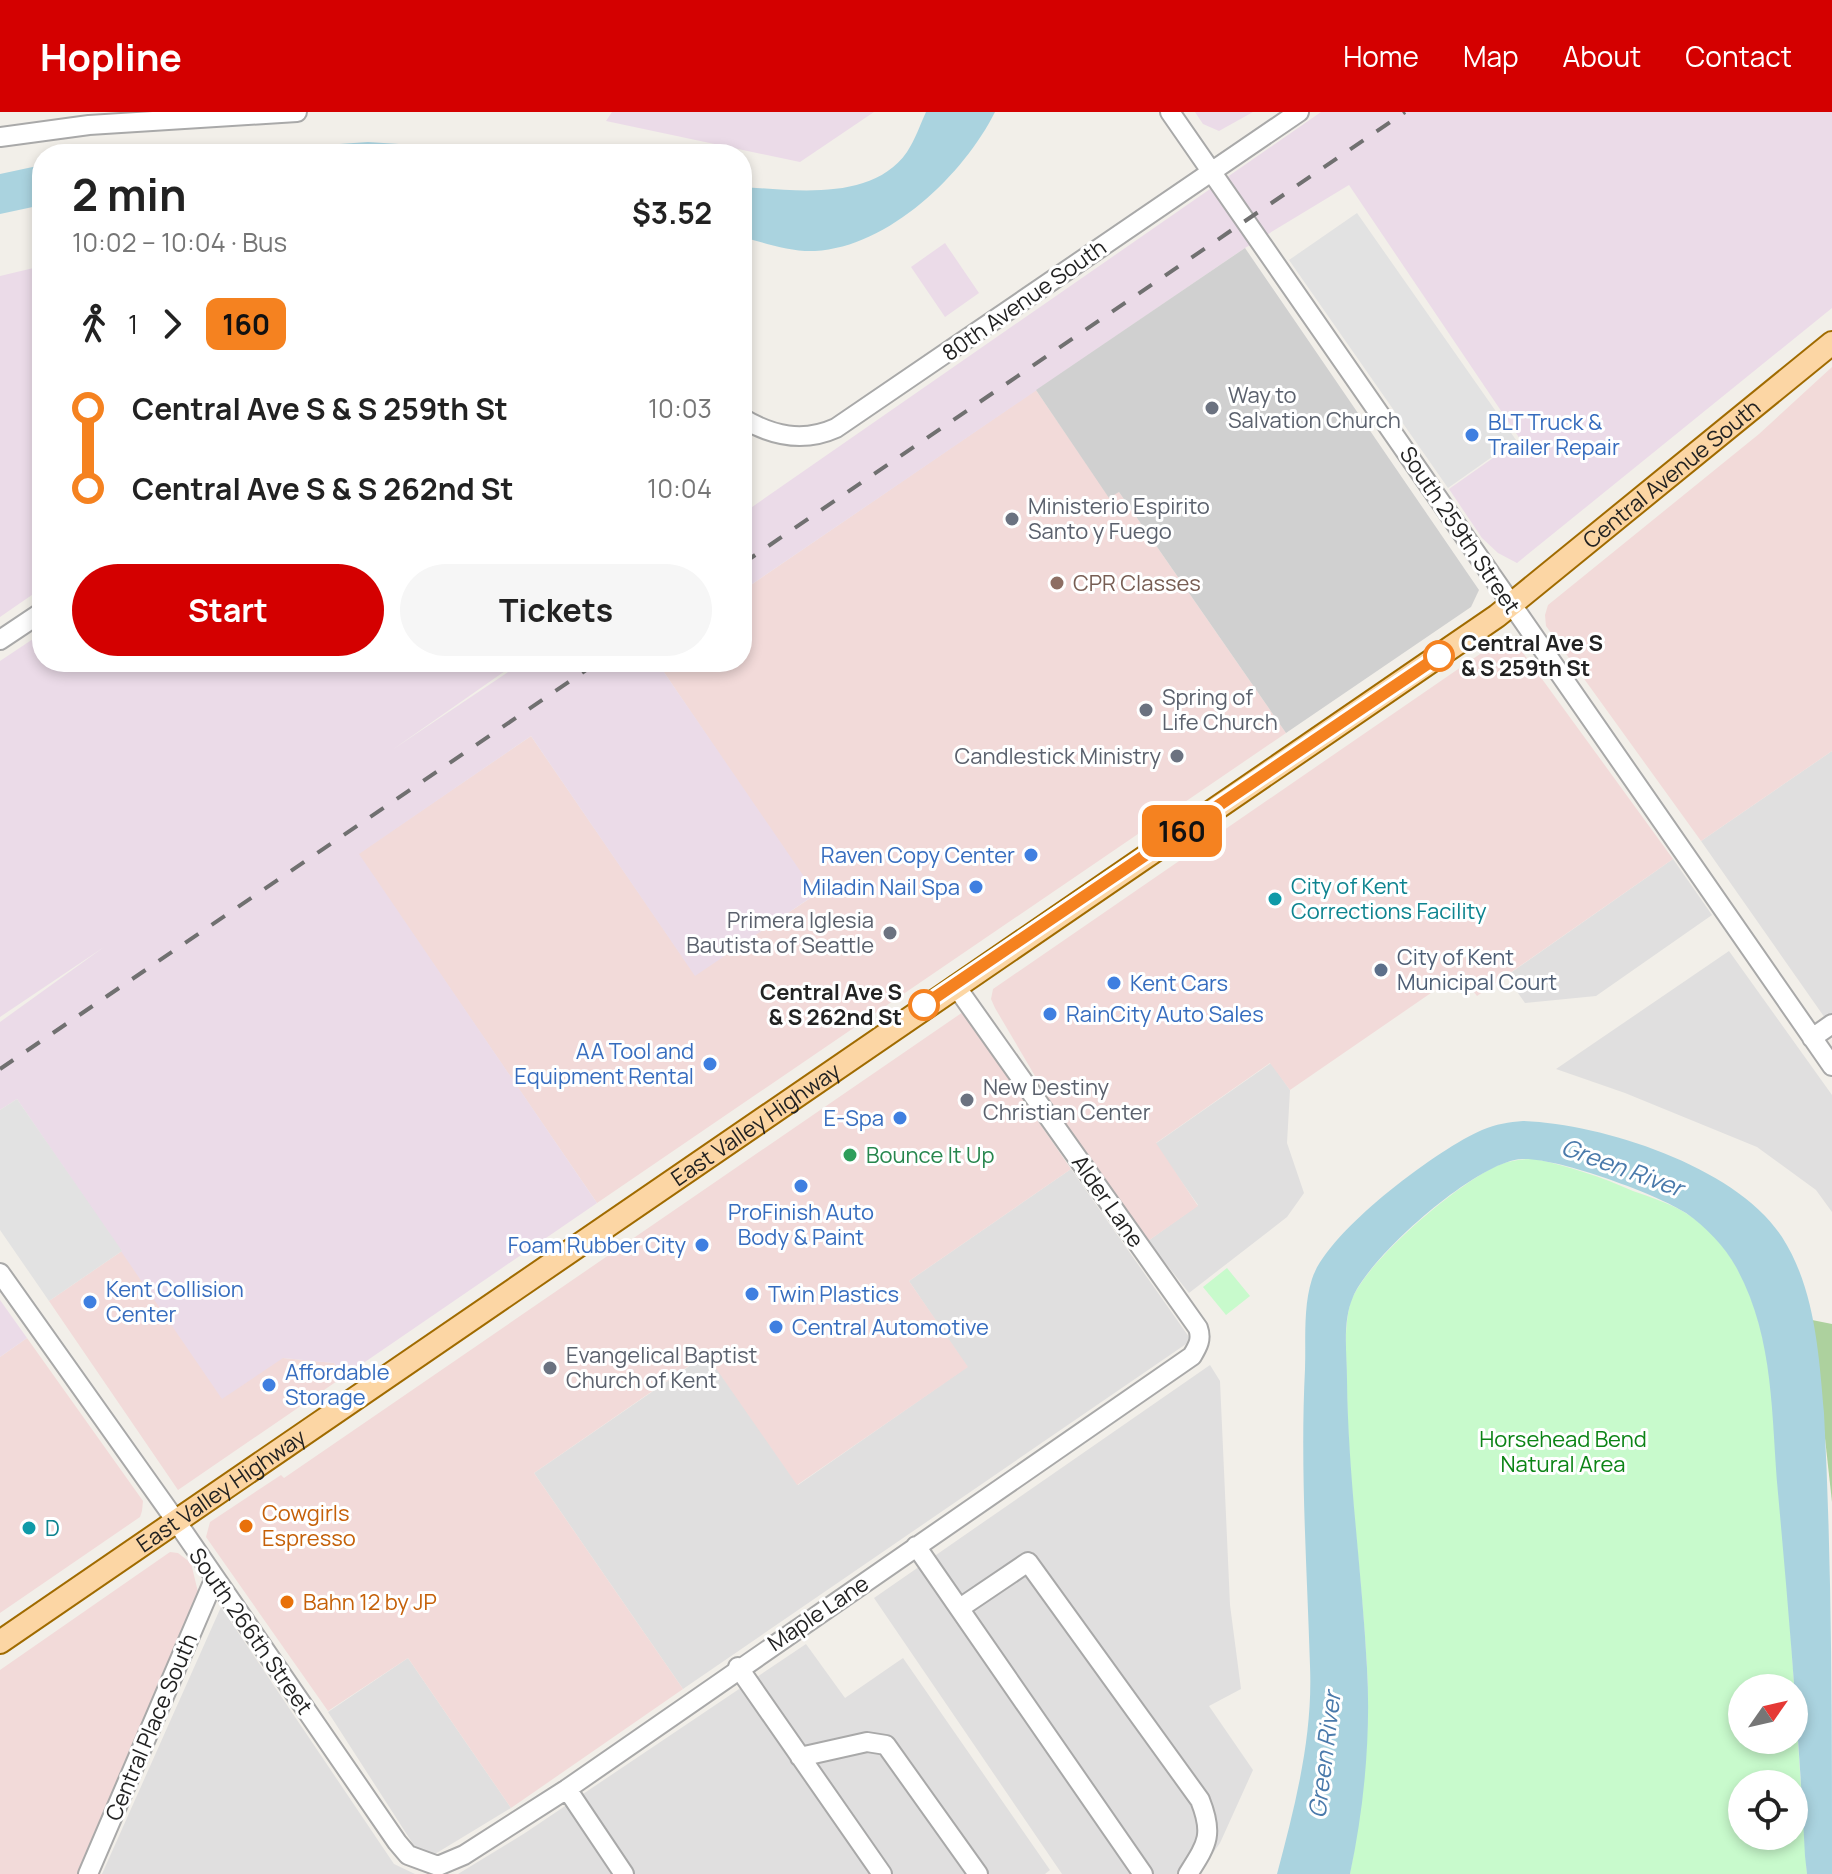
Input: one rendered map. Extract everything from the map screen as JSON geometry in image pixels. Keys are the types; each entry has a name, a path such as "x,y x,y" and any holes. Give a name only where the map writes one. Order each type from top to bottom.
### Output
{"main road":[{"name":"Central Avenue South","path":"1511,605 1832,343"},
{"name":"East Valley Highway","path":"0,1642 1511,605"}],"street":[{"path":"0,137 89,125 297,112"},
{"name":"South 259th Street","path":"1170,112 1832,1066"},
{"name":"80th Avenue South","path":"752,424 793,437 824,433 836,428 1299,112"},
{"path":"0,640 32,619"},
{"name":"Alder Lane","path":"955,985 1198,1328 1200,1340"},
{"path":"1812,1038 1832,1024"},
{"name":"South 266th Street","path":"0,1273 176,1521 397,1842 408,1855 425,1864"},
{"name":"Maple Lane","path":"425,1864 438,1866 461,1857 567,1789 738,1667 1192,1356 1200,1340"},
{"path":"916,1546 1143,1874"},
{"path":"960,1608 1028,1562 1200,1800 1208,1821 1207,1844 1188,1874"},
{"name":"Central Place South","path":"88,1874 214,1580"},
{"path":"738,1667 882,1874"},
{"path":"800,1757 867,1742 886,1745 978,1874"},
{"path":"567,1789 624,1874"}],"shaded area":[{"path":"612,112 874,112 800,162 752,152 752,144 715,144 606,121"},
{"path":"1195,112 1253,112 1219,131 1203,124"},
{"path":"1321,112 1832,112 1832,308 1517,563 1498,553 1482,538 1449,489 1520,439 1349,185 1245,248 752,584 752,507"},
{"path":"1357,213 1516,440 1448,488 1289,260"},
{"path":"945,243 979,293 945,317 911,267"},
{"path":"1245,248 1479,590 1471,607 1286,733 1119,492 1109,498 1036,390"},
{"path":"32,268 32,595 0,617 0,276"},
{"path":"1832,367 1832,751 1701,841 1546,626 1545,615 1548,605 1759,434"},
{"path":"1036,390 1109,497 1119,492 1286,733 597,1203 358,854 531,736 695,975 815,895 664,672 752,672 752,584"},
{"path":"32,640 32,672 504,672 392,750 508,672 664,672 816,894 695,976 531,736 359,854 597,1203 343,1377 334,1363 283,1358 222,1399 17,1099 0,1110 0,1022 104,947 0,1017 0,661"},
{"path":"1505,642 1521,650 1673,859 1477,996 1460,973 1290,1090 1270,1063 1156,1143 1198,1206 1148,1241 1048,1098 995,1008 991,999 993,989 1496,643"},
{"path":"1832,751 1832,1028 1701,841"},
{"path":"1673,859 1712,915 1596,996 1525,1003 1506,976"},
{"path":"1729,951 1832,1095 1832,1212 1816,1190 1757,1147 1625,1093 1556,1069"},
{"path":"963,1012 1071,1169 909,1281 968,1367 797,1485 706,1354 534,1473 683,1689 511,1808 408,1658 328,1711 206,1537 210,1522 281,1475 284,1478"},
{"path":"1271,1063 1290,1090 1287,1143 1304,1193 1287,1217 1189,1293 1148,1241 1198,1205 1155,1144"},
{"path":"17,1099 122,1251 49,1301 0,1230 0,1110"},
{"path":"1071,1169 1189,1337 1186,1344 683,1689 534,1473 707,1354 798,1485 967,1367 909,1281"},
{"path":"122,1251 283,1358 334,1363 343,1377 178,1490 49,1301"},
{"path":"0,1300 27,1338 0,1357"},
{"path":"27,1338 143,1501 140,1517 0,1613 0,1357"},
{"path":"1210,1365 1220,1381 1230,1605 1241,1689 1209,1706 1253,1770 1220,1843 1198,1874 1062,1874 874,1598"},
{"path":"170,1552 178,1553 191,1563 198,1592 79,1874 0,1874 0,1670"},
{"path":"221,1607 394,1864 415,1874 102,1874"},
{"path":"806,1644 845,1698 903,1658 1050,1870 1045,1874 458,1874 525,1833"},
{"path":"408,1658 511,1808 435,1854 427,1854 415,1847 328,1712"}],"green space":[{"name":"Horsehead Bend Natural Area","path":"1535,1159 1560,1165 1684,1212 1709,1231 1729,1254 1744,1281 1764,1342 1770,1373 1793,1674 1728,1674 1728,1754 1799,1754 1800,1770 1728,1770 1728,1850 1805,1850 1807,1874 1350,1874 1364,1771 1368,1694 1348,1424 1346,1336 1350,1304 1358,1287 1373,1268 1414,1226 1482,1174 1512,1161"},
{"path":"1227,1268 1250,1296 1226,1315 1203,1287"},
{"path":"1812,1320 1832,1324 1832,1502"}],"water":[{"path":"926,112 995,112 981,136 944,182 896,222 870,236 843,246 815,251 787,249 752,240 752,188 808,190 853,186 874,179 892,168 907,152"},
{"path":"368,142 399,144 340,144"},
{"path":"32,167 32,207 0,214 0,174"},
{"name":"Green River","path":"1523,1121 1555,1124 1628,1141 1666,1154 1734,1190 1761,1212 1782,1237 1793,1257 1814,1322 1824,1413 1830,1585 1832,1874 1807,1874 1805,1850 1808,1850 1808,1770 1800,1770 1799,1754 1808,1754 1808,1674 1793,1674 1769,1378 1765,1349 1749,1294 1726,1252 1708,1231 1686,1213 1606,1178 1558,1164 1522,1159 1479,1176 1427,1213 1380,1258 1353,1297 1347,1317 1346,1338 1352,1488 1368,1694 1363,1798 1350,1874 1277,1874 1296,1797 1309,1719 1303,1444 1306,1312 1312,1279 1338,1239 1385,1194 1462,1140 1502,1124"}],"railway":[{"path":"752,557 1405,112"},
{"path":"0,1069 583,672"}],"bus line":[{"name":"160","path":"924,1005 1439,656"}],"place":[{"name":"Way to Salvation Church","path":"1212,408"},
{"name":"BLT Truck & Trailer Repair","path":"1472,435"},
{"name":"Ministerio Espirito Santo y Fuego","path":"1012,519"},
{"name":"CPR Classes","path":"1057,583"},
{"name":"Central Ave S & S 259th St","path":"1439,656"},
{"name":"Spring of Life Church","path":"1146,710"},
{"name":"Candlestick Ministry","path":"1177,756"},
{"name":"Raven Copy Center","path":"1031,855"},
{"name":"Miladin Nail Spa","path":"976,887"},
{"name":"City of Kent Corrections Facility","path":"1275,899"},
{"name":"Primera Iglesia Bautista of Seattle","path":"890,933"},
{"name":"City of Kent Municipal Court","path":"1381,970"},
{"name":"Kent Cars","path":"1114,983"},
{"name":"Central Ave S & S 262nd St","path":"924,1005"},
{"name":"RainCity Auto Sales","path":"1050,1014"},
{"name":"AA Tool and Equipment Rental","path":"710,1064"},
{"name":"New Destiny Christian Center","path":"967,1100"},
{"name":"E-Spa","path":"900,1118"},
{"name":"Bounce It Up","path":"850,1155"},
{"name":"ProFinish Auto Body & Paint","path":"801,1186"},
{"name":"Foam Rubber City","path":"702,1245"},
{"name":"Twin Plastics","path":"752,1294"},
{"name":"Kent Collision Center","path":"90,1302"},
{"name":"Central Automotive","path":"776,1327"},
{"name":"Evangelical Baptist Church of Kent","path":"550,1368"},
{"name":"Affordable Storage","path":"269,1385"},
{"name":"Cowgirls Espresso","path":"246,1526"},
{"name":"D","path":"29,1528"},
{"name":"Bahn 12 by JP","path":"287,1602"}]}
